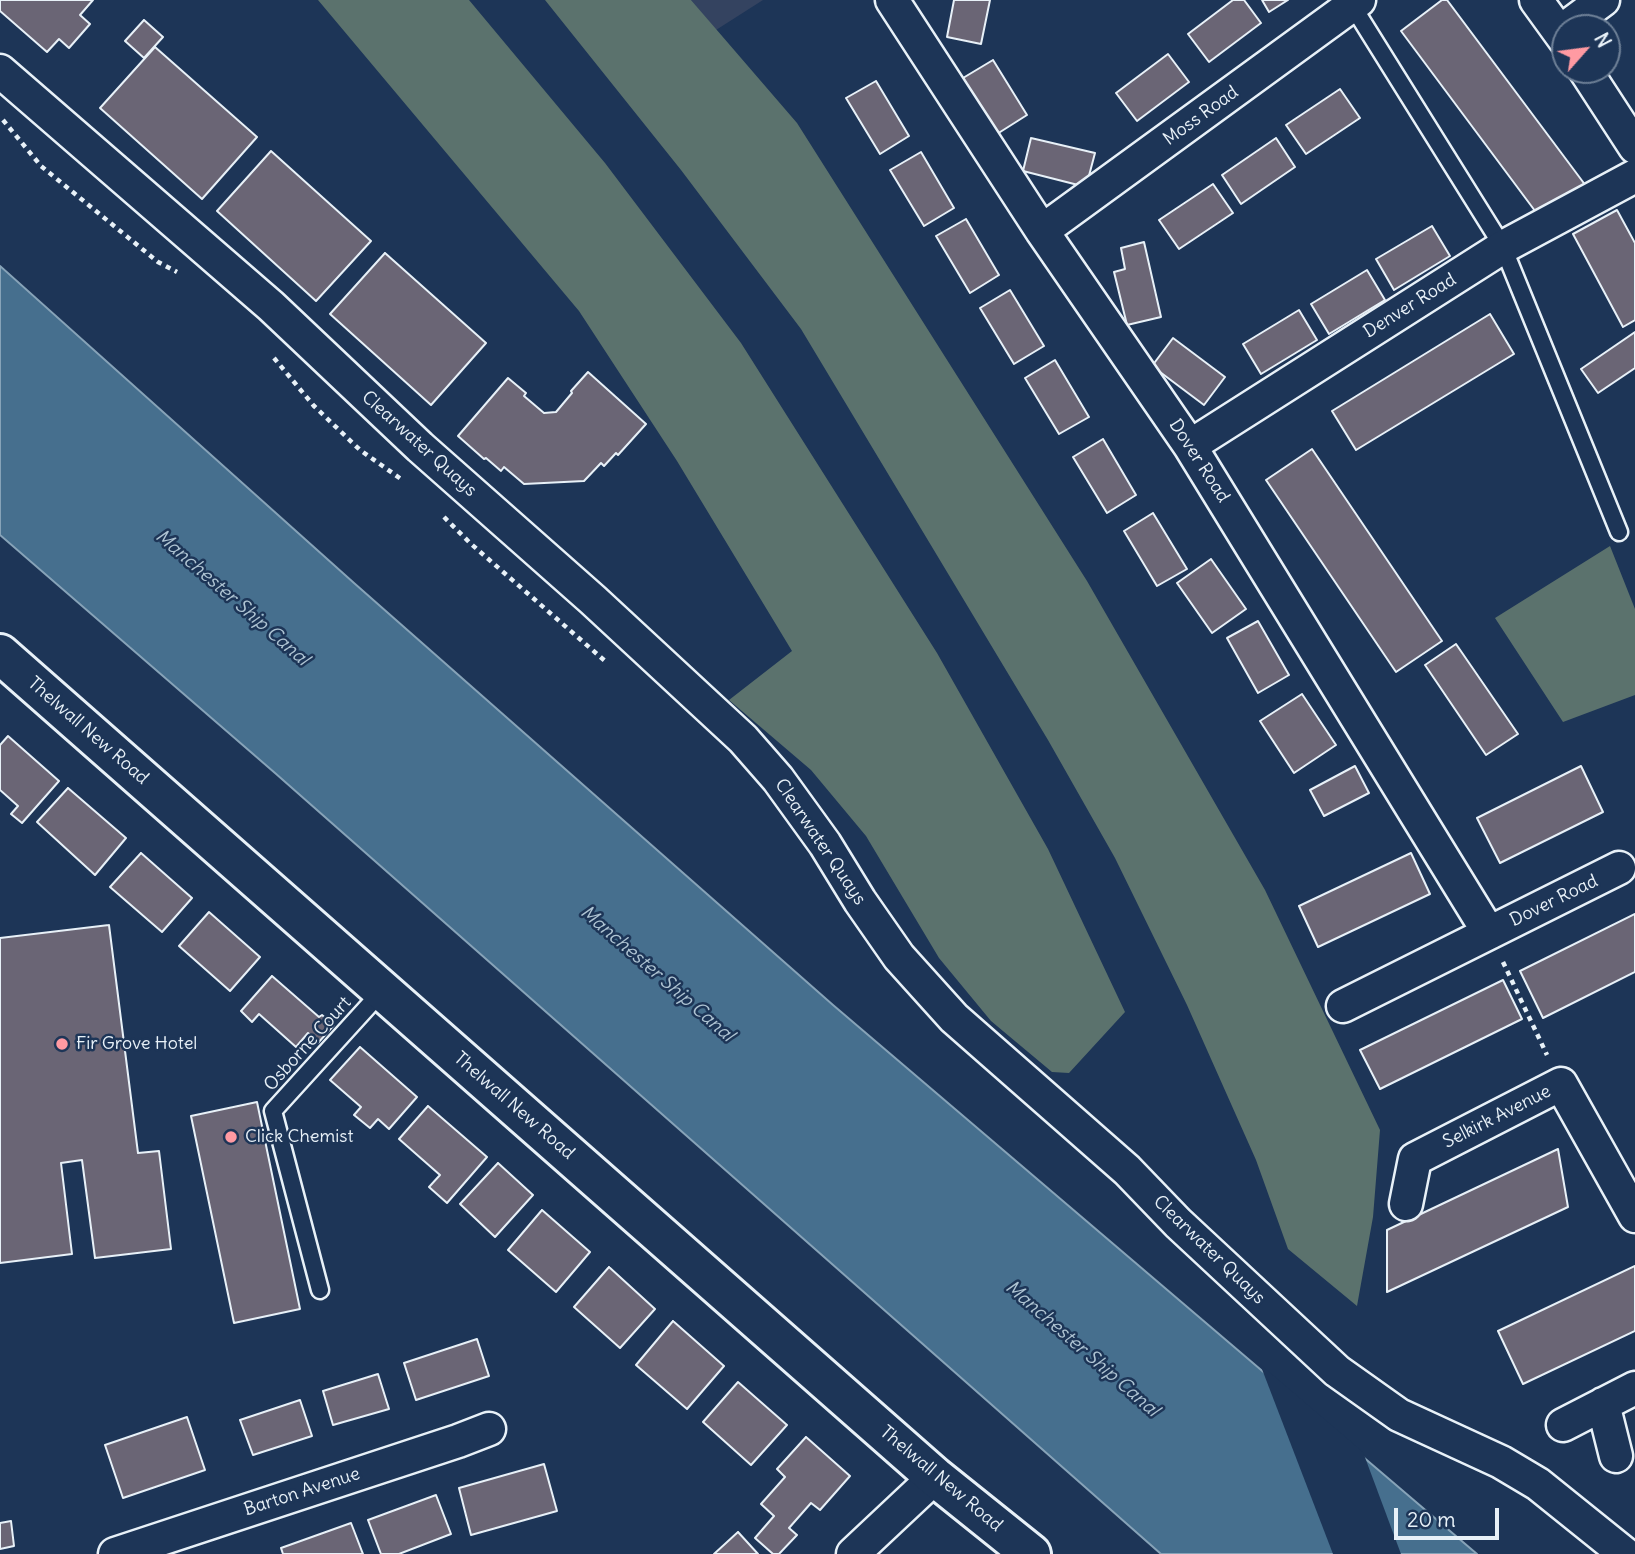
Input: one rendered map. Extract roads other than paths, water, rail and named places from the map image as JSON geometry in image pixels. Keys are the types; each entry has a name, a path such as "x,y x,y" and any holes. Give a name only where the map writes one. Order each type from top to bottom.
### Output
{"main road":[{"name":"Thelwall New Road","path":"0,654 935,1477 1031,1554"}],"street":[{"name":"Dover Road","path":"892,0 1042,231 1190,446 1489,933"},
{"path":"1536,0 1551,21"},
{"path":"1587,14 1603,0"},
{"name":"Moss Road","path":"1042,231 1344,5"},
{"name":"Clearwater Quays","path":"0,71 271,306 420,447 593,600 743,739 778,779 825,844 899,957 954,1018 1127,1170 1178,1223 1337,1371 1399,1415 1501,1462 1538,1484 1625,1554"},
{"path":"1594,84 1635,147"},
{"name":"Denver Road","path":"1190,446 1503,247 1635,176"},
{"name":"Dover Road","path":"1343,1006 1619,868"},
{"name":"Selkirk Avenue","path":"1406,1204 1415,1159 1561,1084 1635,1216"},
{"path":"1563,1425 1635,1388"},
{"path":"1603,1404 1616,1456"},
{"name":"Barton Avenue","path":"115,1554 489,1429"},
{"path":"853,1554 935,1477"}],"lane":[{"path":"1344,5 1503,247 1619,532"},
{"name":"Osborne Court","path":"320,1290 273,1111 383,990"}],"water":[{"name":"Manchester Ship Canal","path":"0,266 354,583 833,1005 1477,1554 1161,1554 275,773 0,535"}],"place":[{"name":"Fir Grove Hotel","path":"62,1044"},
{"name":"Click Chemist","path":"231,1137"}]}
